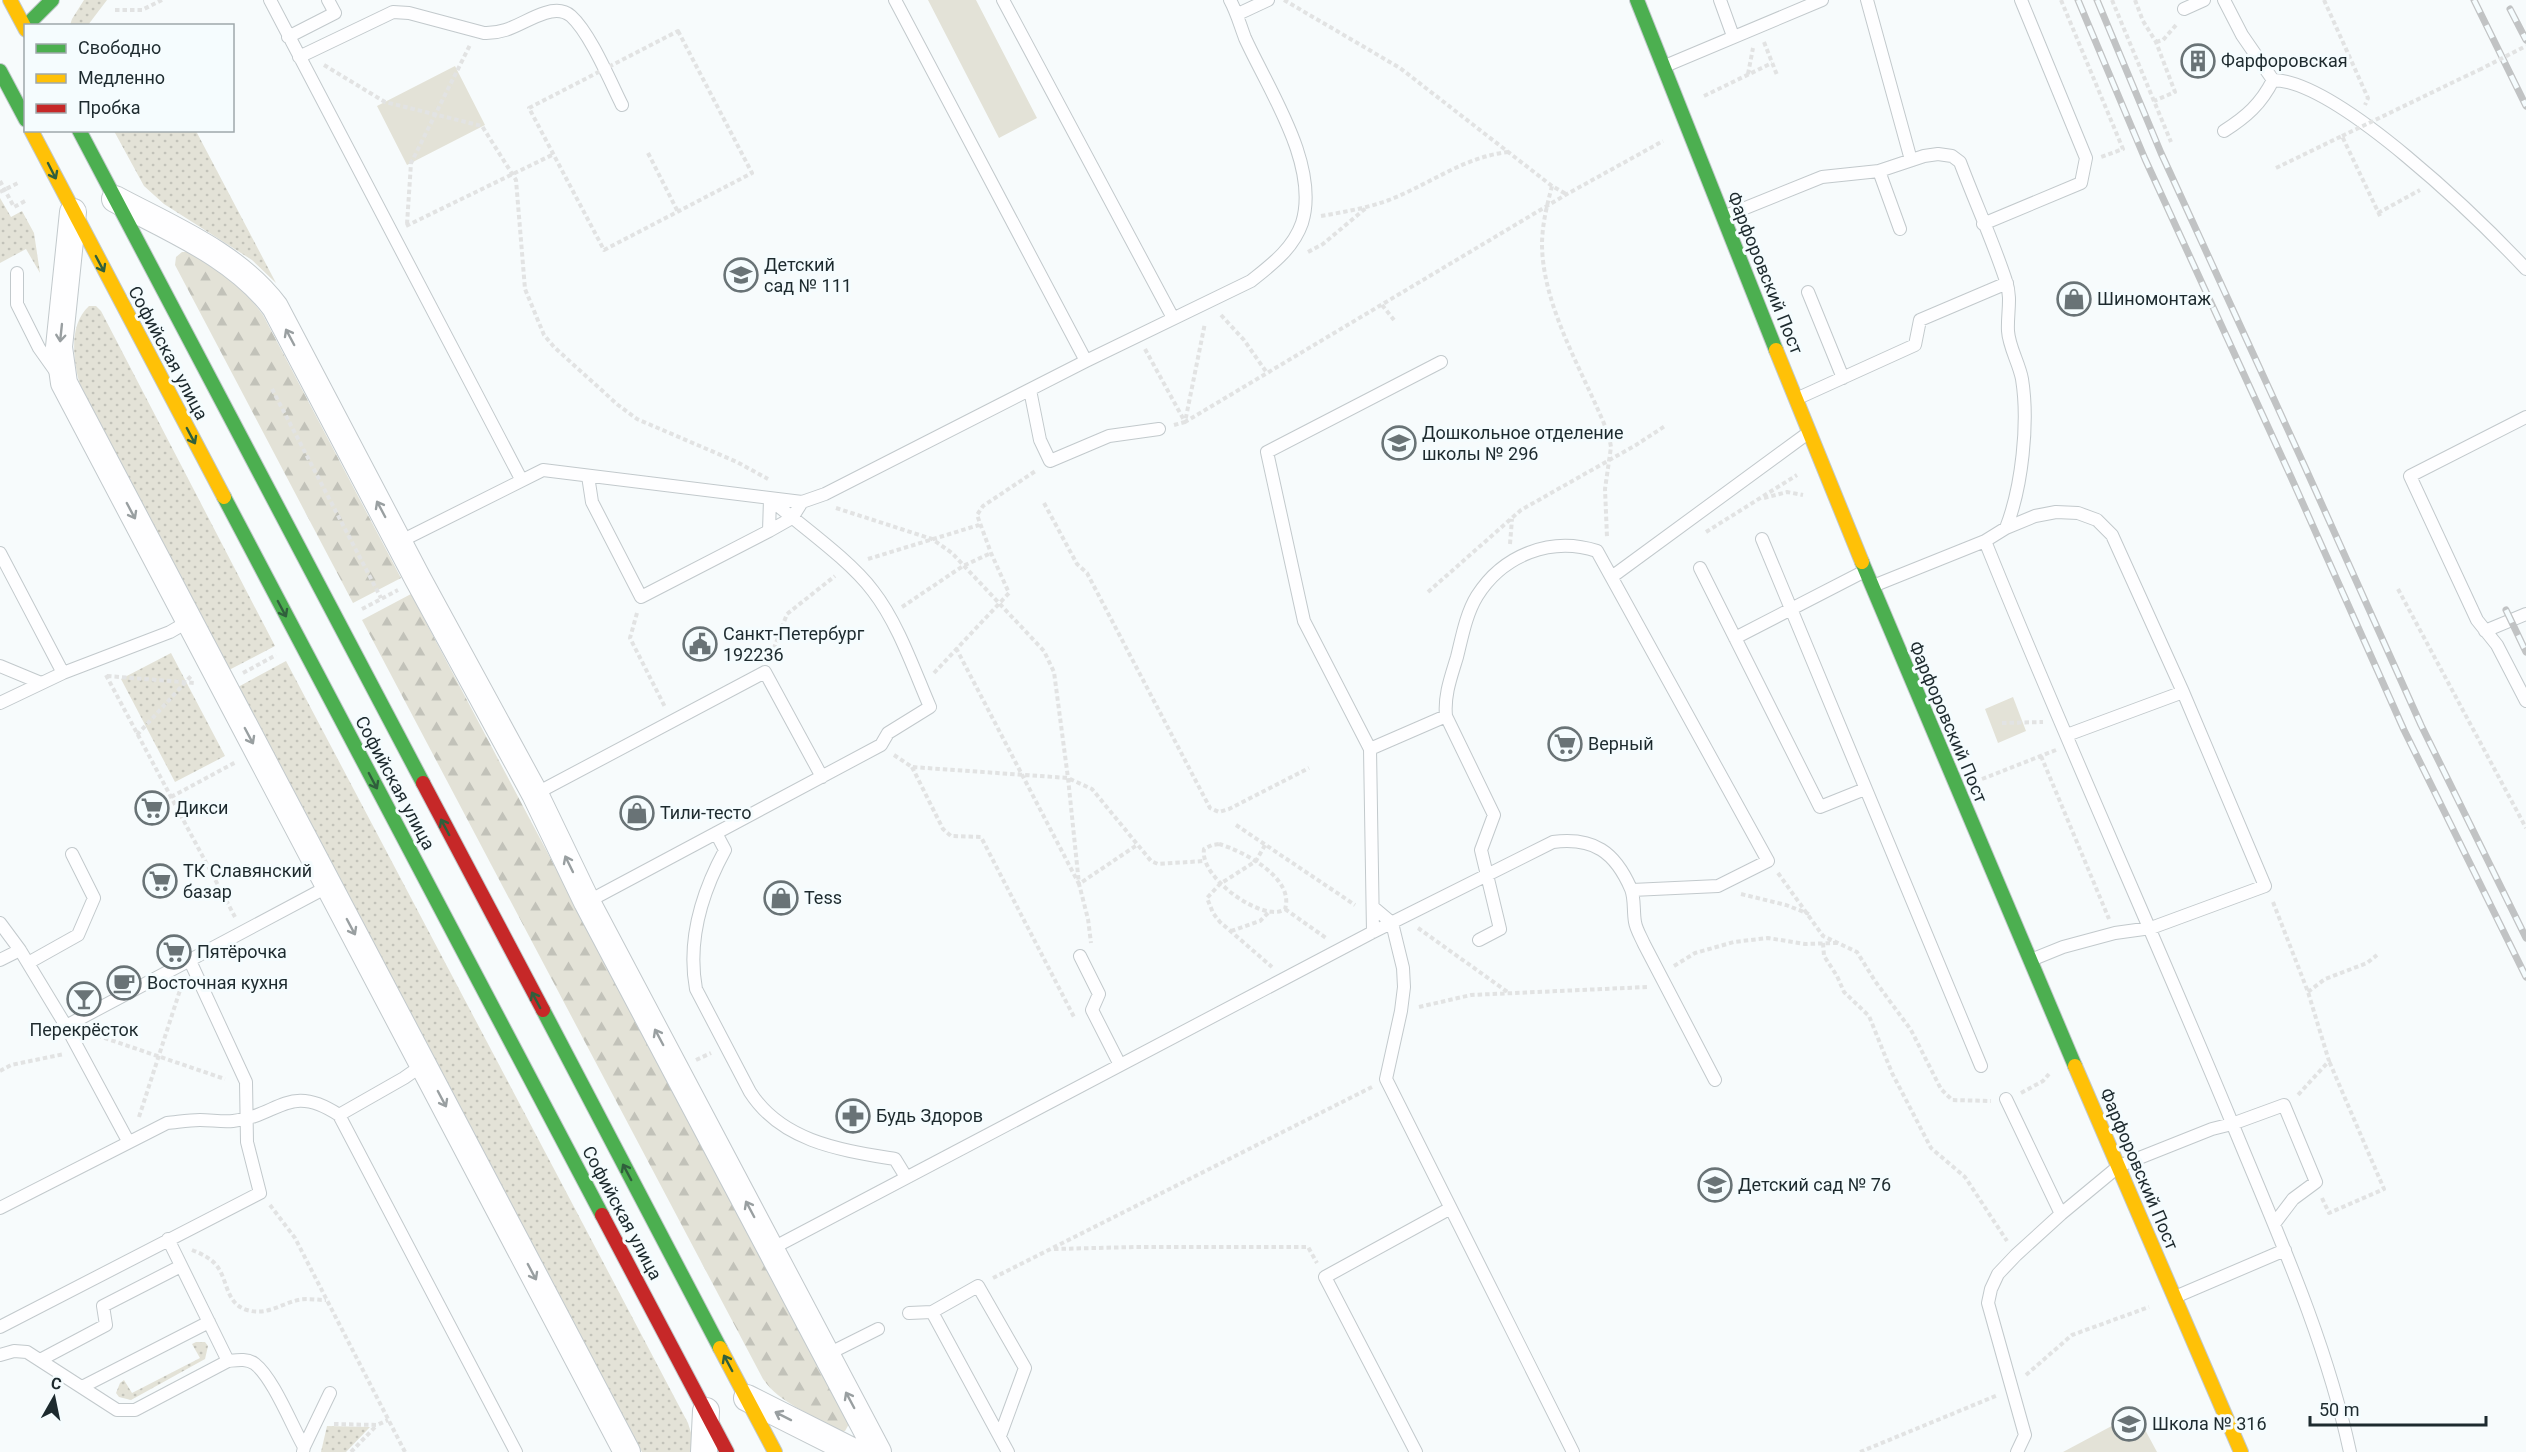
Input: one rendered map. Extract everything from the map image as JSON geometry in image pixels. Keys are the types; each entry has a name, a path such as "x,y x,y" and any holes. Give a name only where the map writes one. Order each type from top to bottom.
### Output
{"main road":[{"path":"10,0 24,25"},
{"path":"28,24 52,0"},
{"name":"Фарфоровский Пост","path":"1637,0 1808,432 1956,789 2241,1452"},
{"path":"8,36 24,28"},
{"path":"0,71 24,116"},
{"name":"Софийская улица","path":"32,132 609,1216 728,1452"},
{"name":"Софийская улица","path":"80,132 637,1202 775,1452"}],"street":[{"path":"116,199 222,258 261,289 274,307 535,794 587,902 878,1452"},
{"path":"73,212 59,347 64,383 627,1452"},
{"path":"747,1398 854,1452"},
{"path":"704,1452 706,1412"}],"lane":[{"path":"270,0 288,37 302,55 521,479"},
{"path":"288,37 335,13 328,0"},
{"path":"895,0 1086,361"},
{"path":"1003,0 1173,318"},
{"path":"399,542 543,470 770,499 807,500 825,494 1138,335 1251,281 1272,265 1296,236 1303,219 1304,185 1293,137 1244,36 1238,14 1230,0"},
{"path":"1238,14 1268,0"},
{"path":"1720,0 1733,36"},
{"path":"1664,66 1822,0"},
{"path":"1867,0 1911,160"},
{"path":"1983,224 2080,183 2086,158 2021,0"},
{"path":"2184,9 2204,0"},
{"path":"2223,0 2242,35 2273,80 2294,84 2360,119 2420,167 2526,269"},
{"path":"302,55 393,12 409,13 477,32 496,34 509,31 546,12 559,10 570,15 583,29 622,105"},
{"path":"2224,131 2248,115 2264,98 2273,80"},
{"path":"1723,217 1822,177 1879,171 1938,154 1952,156 1960,162 2007,283 2011,305 2008,332 2022,380 2024,405 2021,453 2015,496 2006,528"},
{"path":"1879,171 1900,229"},
{"path":"17,273 17,304 39,348 64,383"},
{"path":"1795,399 1915,345 1920,320 2007,283"},
{"path":"1808,292 1843,378"},
{"path":"1373,932 1370,749 1304,621 1267,452 1441,362"},
{"path":"1029,390 1040,440 1050,461 1109,436 1159,429"},
{"path":"2526,417 2410,476 2477,620 2497,645 2526,701"},
{"path":"1613,576 1808,432"},
{"path":"588,476 592,502 641,597 792,518 807,500"},
{"path":"587,902 881,746 888,734 930,707 887,614 873,591 848,566 770,499"},
{"path":"769,531 770,499"},
{"path":"1872,586 1986,541 2006,528 2035,516 2056,512 2078,513 2097,520 2112,535 2183,692 2265,886 2151,928 2115,933 2063,947 2030,961"},
{"path":"1762,539 1981,1066"},
{"path":"1986,541 2151,928 2313,1320 2341,1410 2350,1452"},
{"path":"1479,940 1500,929 1480,850 1494,815 1446,716 1445,702 1464,632 1477,597 1498,572 1534,549 1551,545 1571,545 1597,551 1613,576 1768,861 1718,886 1632,890"},
{"path":"0,553 63,673"},
{"path":"1700,568 1820,807 1865,789"},
{"path":"1735,638 1866,570"},
{"path":"2485,631 2526,614"},
{"path":"0,703 63,673 170,632 189,621"},
{"path":"0,666 41,683"},
{"path":"535,794 765,672 822,777"},
{"path":"2069,740 2183,692"},
{"path":"1370,749 1446,716"},
{"path":"716,833 725,850 700,903 693,951 693,974 696,990 750,1092 759,1106 779,1123 801,1136 841,1150 895,1159 906,1177"},
{"path":"771,1249 1341,948 1553,842 1589,844 1610,853 1632,890 1635,923 1715,1080"},
{"path":"28,963 78,934 94,898 72,854"},
{"path":"66,1026 329,886"},
{"path":"1373,912 1397,920"},
{"path":"1397,920 1404,987 1386,1079 1449,1209 1573,1452"},
{"path":"0,923 20,950 66,1026 128,1141"},
{"path":"0,960 20,950"},
{"path":"1080,956 1099,994 1092,1010 1120,1065"},
{"path":"0,1327 260,1193 247,1142 246,1082 190,961"},
{"path":"339,1115 405,1078 424,1064"},
{"path":"2006,1099 2061,1214"},
{"path":"0,1208 167,1123 247,1119 288,1101 307,1100 325,1106 339,1115 516,1452"},
{"path":"2017,1452 2025,1435 1988,1303 1998,1274 2061,1214 2120,1166 2212,1129 2284,1105 2316,1182 2293,1198 2274,1224"},
{"path":"1416,1452 1325,1277 1449,1209"},
{"path":"168,1239 228,1361"},
{"path":"2174,1298 2285,1250"},
{"path":"40,1360 106,1325 103,1306 181,1266"},
{"path":"909,1313 932,1312 978,1286 1024,1368 1000,1436"},
{"path":"932,1312 1008,1452"},
{"path":"82,1387 208,1322"},
{"path":"826,1355 878,1329"},
{"path":"0,1354 14,1351 27,1352 117,1410 135,1410 228,1361 244,1359 255,1364 267,1377 303,1449"},
{"path":"303,1449 330,1393"}],"path":[{"path":"115,10 142,10 162,0"},
{"path":"1283,0 1400,68 1552,186 1567,194"},
{"path":"2061,0 2123,148 2099,158"},
{"path":"2112,0 2171,142"},
{"path":"2135,0 2156,42 2176,91 2154,101"},
{"path":"2324,0 2368,98 2360,119"},
{"path":"2156,42 2163,40 2176,26 2184,9"},
{"path":"1757,27 1778,75"},
{"path":"678,31 752,173 604,250 554,154 529,108 678,31"},
{"path":"407,225 411,163 477,32"},
{"path":"2276,168 2526,46"},
{"path":"302,55 385,102 482,126 516,180 525,289 544,335 554,347 618,405 637,419 737,462 772,480"},
{"path":"1682,113 1710,92 1772,63"},
{"path":"1185,422 1567,194 1688,128"},
{"path":"2342,136 2381,218"},
{"path":"1303,219 1369,206 1419,186 1479,157 1509,152"},
{"path":"648,153 678,212"},
{"path":"392,232 554,154"},
{"path":"0,181 2,191 14,207 27,200"},
{"path":"2378,213 2436,182"},
{"path":"2,191 18,183"},
{"path":"1552,186 1542,245 1548,286 1566,338 1609,436 1611,447 1605,489 1606,543 1597,551"},
{"path":"1285,251 1307,253 1323,244 1369,206"},
{"path":"1209,301 1244,339 1267,374"},
{"path":"1185,422 1209,301"},
{"path":"1382,305 1394,320"},
{"path":"1138,335 1185,422"},
{"path":"272,389 381,598"},
{"path":"1428,592 1521,510 1665,426"},
{"path":"1702,534 1820,460"},
{"path":"921,687 1010,593 991,554 977,514 982,506 1050,461"},
{"path":"1760,499 1787,492 1798,493 1840,510"},
{"path":"807,500 932,539 951,554 1044,651 1054,672 1079,884 1091,935 1090,944 1080,956"},
{"path":"1044,503 1077,564 1087,573 1210,808 1219,812 1229,809 1309,768"},
{"path":"765,672 787,614 848,566 979,525"},
{"path":"887,614 896,611 963,566 991,554"},
{"path":"357,611 407,585"},
{"path":"2398,589 2526,828"},
{"path":"641,597 630,638 672,722"},
{"path":"956,648 1079,884"},
{"path":"233,678 282,652"},
{"path":"99,661 243,933"},
{"path":"137,735 192,674"},
{"path":"109,676 198,684"},
{"path":"2002,723 2018,724 2061,720"},
{"path":"1956,789 2042,756 2069,740"},
{"path":"881,746 912,767 943,829 951,836 981,837 1076,1021 1097,1021"},
{"path":"2042,756 2115,933"},
{"path":"171,797 238,760"},
{"path":"912,767 1068,778 1092,789 1151,861 1158,864 1204,861"},
{"path":"1236,825 1373,912"},
{"path":"1219,844 1237,850 1256,861 1284,889 1286,909 1282,912 1270,911 1246,902 1220,884 1207,869 1204,849 1207,846 1219,844"},
{"path":"1079,884 1137,845"},
{"path":"1265,845 1256,861 1220,884 1208,898 1213,913 1230,931 1269,962 1280,981"},
{"path":"1768,861 1823,936 1857,952 1911,1030 1941,1089 1952,1100 1980,1102 2006,1099 2031,1090 2071,1054"},
{"path":"1718,886 1749,897 1786,905 1809,915"},
{"path":"2265,886 2283,923 2330,1061 2384,1189 2329,1213 2316,1182"},
{"path":"1286,909 1341,948"},
{"path":"1230,931 1260,921 1270,911"},
{"path":"1397,920 1510,993"},
{"path":"1660,974 1695,953 1734,942 1768,938 1805,944 1838,943"},
{"path":"1823,943 1824,956 1844,992 1869,1016 1892,1073 1931,1148 1965,1177 2016,1255"},
{"path":"2308,992 2325,979 2367,963 2377,955"},
{"path":"128,1141 142,1111 190,961"},
{"path":"1401,1011 1471,995 1667,986"},
{"path":"66,1026 159,1056 246,1089"},
{"path":"0,1071 11,1065 80,1051"},
{"path":"2284,1105 2312,1082 2330,1061"},
{"path":"978,1286 1386,1079"},
{"path":"260,1193 295,1238 405,1452"},
{"path":"168,1239 204,1255 218,1267 234,1302 247,1310 268,1311 304,1299 327,1300"},
{"path":"1050,1250 1135,1247 1308,1247 1325,1277"},
{"path":"351,1452 377,1425 388,1420"},
{"path":"315,1423 377,1425"}],"green space":[{"path":"84,0 107,0 89,24 70,24"},
{"path":"928,0 976,0 1037,118 999,138"},
{"path":"455,66 485,125 407,165 377,106"},
{"path":"115,132 197,132 276,283 252,260 164,204 144,186"},
{"path":"0,198 11,217 22,211 34,233 40,273 26,249 0,263"},
{"path":"182,252 189,252 229,280 263,315 401,578 353,603 175,265 176,257"},
{"path":"89,306 96,306 101,311 275,646 229,670 81,389 76,368 75,334 82,314"},
{"path":"411,594 849,1424 845,1431 840,1431 788,1402 770,1388 763,1379 362,620"},
{"path":"171,653 225,756 175,782 121,679"},
{"path":"286,661 688,1423 692,1436 692,1452 642,1452 238,687"},
{"path":"2013,697 2026,731 1998,743 1985,709"},
{"path":"205,1342 208,1346 205,1359 131,1400 119,1397 116,1393 120,1383 124,1380 132,1393 200,1358 192,1344"},
{"path":"2136,1413 2157,1452 2063,1452"},
{"path":"327,1426 370,1427 346,1452 321,1452"}],"railway":[{"path":"2078,0 2145,159 2404,730 2526,977"},
{"path":"2097,0 2161,153 2421,725 2526,938"},
{"path":"2474,0 2526,106"},
{"path":"2510,9 2526,40"},
{"path":"2506,610 2526,652"}],"traffic: fast":[{"path":"28,24 52,0"},
{"path":"1637,0 1776,350"},
{"path":"0,71 24,116"},
{"path":"80,132 423,783"},
{"path":"224,497 602,1215"},
{"path":"1862,562 2075,1066"},
{"path":"543,1010 720,1348"}],"traffic: slow":[{"path":"10,0 24,26"},
{"path":"32,132 224,497"},
{"path":"1776,350 1862,562"},
{"path":"2075,1066 2241,1452"},
{"path":"720,1348 775,1452"}],"traffic: jam":[{"path":"423,783 543,1010"},
{"path":"602,1215 727,1452"}],"place":[{"name":"Фарфоровская","path":"2198,61"},
{"name":"Детский сад № 111","path":"741,275"},
{"name":"Шиномонтаж","path":"2074,299"},
{"name":"Дошкольное отделение школы № 296","path":"1399,443"},
{"name":"Санкт-Петербург 192236","path":"700,644"},
{"name":"Верный","path":"1565,744"},
{"name":"Дикси","path":"152,808"},
{"name":"Тили-тесто","path":"637,813"},
{"name":"ТК Славянский базар","path":"160,881"},
{"name":"Tess","path":"781,898"},
{"name":"Пятёрочка","path":"174,952"},
{"name":"Восточная кухня","path":"124,983"},
{"name":"Перекрёсток","path":"84,999"},
{"name":"Будь Здоров","path":"853,1116"},
{"name":"Детский сад № 76","path":"1715,1185"},
{"name":"Школа № 316","path":"2129,1424"}]}
